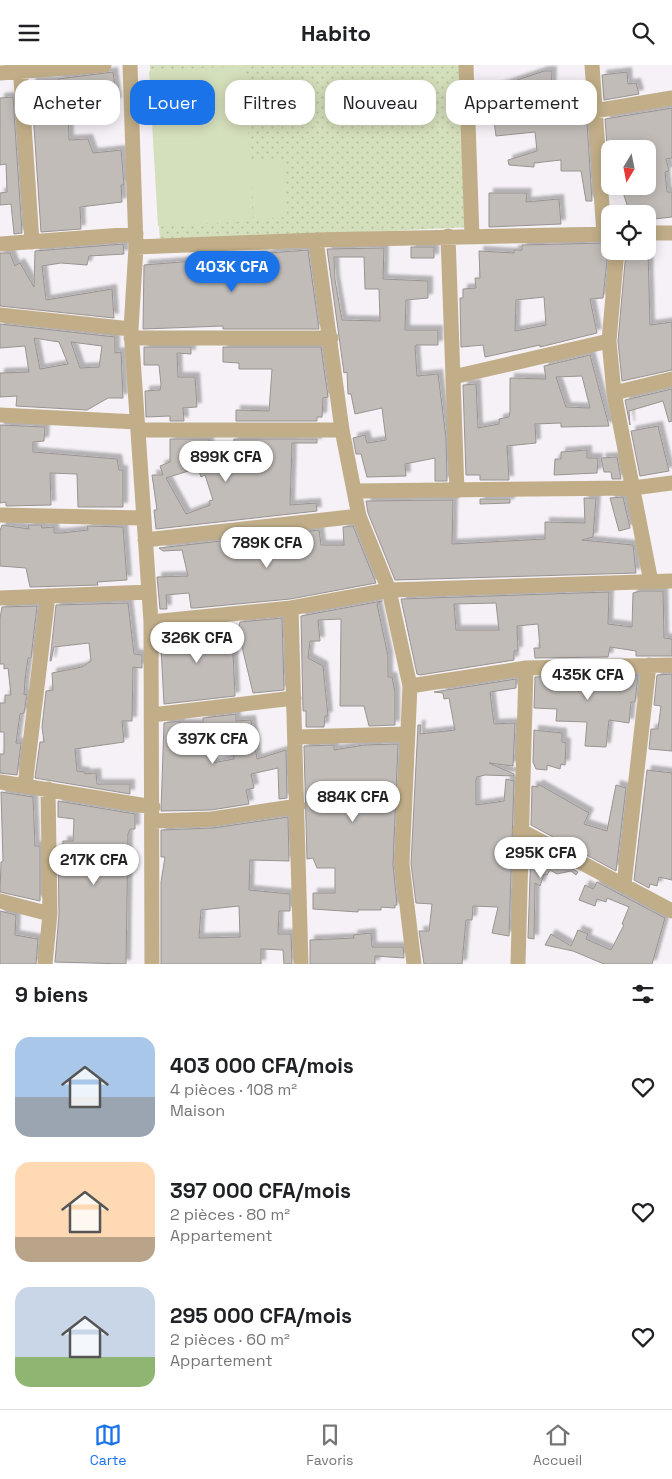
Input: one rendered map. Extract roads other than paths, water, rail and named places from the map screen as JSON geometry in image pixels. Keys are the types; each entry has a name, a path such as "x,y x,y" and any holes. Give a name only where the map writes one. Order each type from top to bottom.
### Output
{"street":[{"path":"0,73 20,68 104,65"},
{"path":"130,65 136,241 131,333 151,622 152,964"},
{"path":"466,65 472,236"},
{"path":"592,65 593,80"},
{"path":"20,68 32,242"},
{"path":"597,110 672,98"},
{"path":"595,125 604,205"},
{"path":"656,233 672,233"},
{"path":"0,244 601,234"},
{"path":"448,236 457,491"},
{"path":"316,239 342,430 359,516 389,590 410,685 402,864 414,964"},
{"path":"616,260 609,341 614,393 651,583"},
{"path":"0,315 131,333 330,338"},
{"path":"453,377 609,341"},
{"path":"614,393 672,379"},
{"path":"0,415 138,426 342,430"},
{"path":"354,491 633,488 672,483"},
{"path":"0,515 144,518"},
{"path":"145,540 359,516"},
{"path":"151,622 291,608 389,590 672,581"},
{"path":"0,597 149,592"},
{"path":"25,786 48,596"},
{"path":"291,608 301,964"},
{"path":"624,885 649,665"},
{"path":"410,685 526,668 672,665"},
{"path":"518,964 520,830 526,668"},
{"path":"152,715 294,698"},
{"path":"296,737 407,734"},
{"path":"0,782 48,789 153,814 212,819 298,806"},
{"path":"45,964 50,914 48,789"},
{"path":"520,830 672,911"},
{"path":"0,901 50,914"}]}
